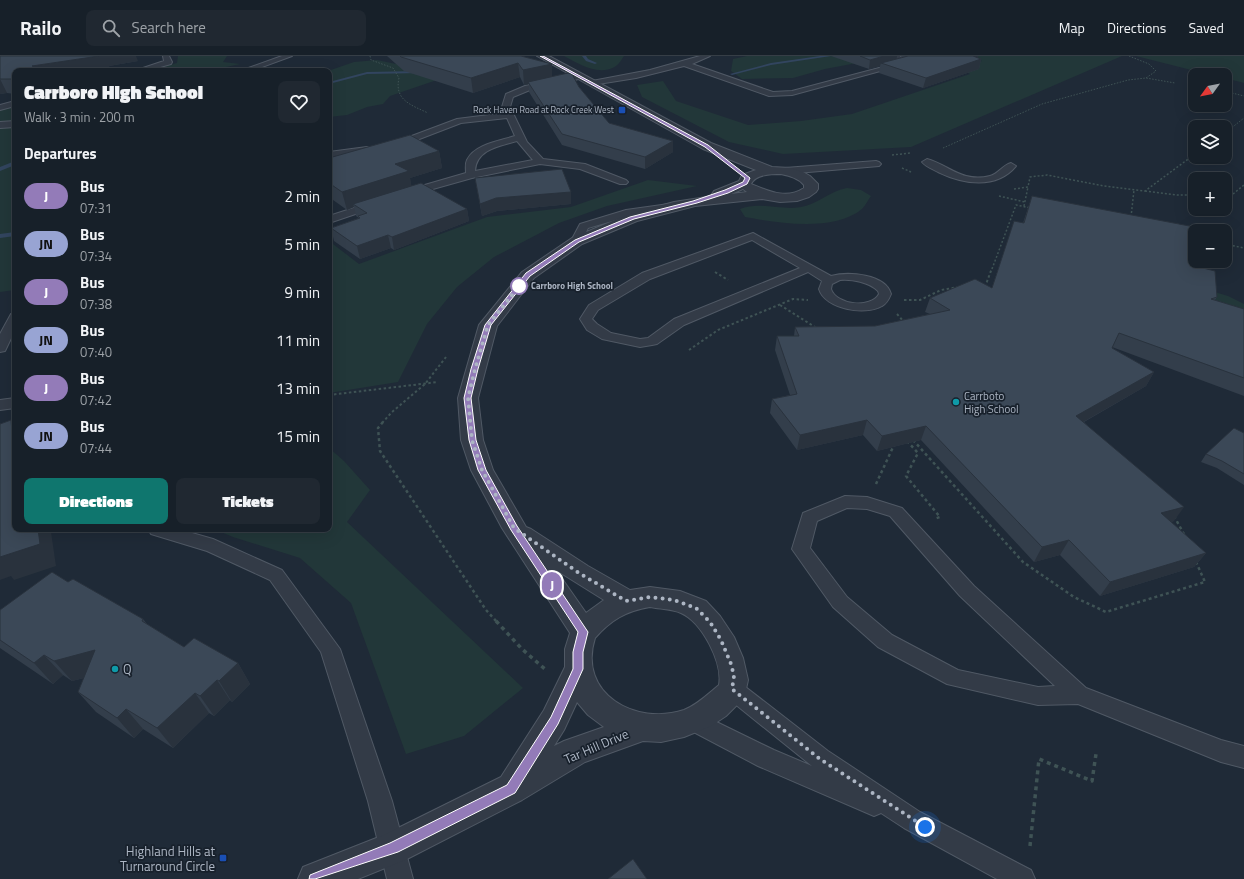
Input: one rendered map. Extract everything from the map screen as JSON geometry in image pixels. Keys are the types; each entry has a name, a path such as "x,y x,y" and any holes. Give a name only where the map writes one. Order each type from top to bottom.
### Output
{"street":[{"path":"542,56 707,146 778,171 802,176 811,184 811,188 807,192 796,196 781,198 752,191 746,180 707,146"},
{"path":"695,202 727,192 753,174 778,171"},
{"path":"583,632 514,528 482,470 472,440 468,398 488,325 528,275 577,241 632,218 674,206 760,194"},
{"path":"514,528 579,573 626,601"},
{"path":"650,597 674,600 696,608 710,622 721,640 731,664 734,676 732,689 715,707 694,721 668,729 640,728 617,720 598,706 584,688 578,669 578,652 583,632 608,609 626,601 650,597"},
{"path":"511,789 554,720 578,669"},
{"name":"Tar Hill Drive","path":"315,879 394,848 511,789 575,752 640,728"}],"lane":[{"path":"148,68 168,62 166,56"},
{"path":"253,68 289,56"},
{"path":"592,83 648,74 686,64 707,56"},
{"path":"686,64 772,94 792,93 902,64 896,56"},
{"path":"540,161 523,143 506,108 509,96 528,88 580,76"},
{"path":"0,108 12,104"},
{"path":"388,147 402,144 460,121 510,115"},
{"path":"0,125 12,124"},
{"path":"470,175 471,161 476,155 484,150 520,137"},
{"path":"332,155 373,150"},
{"path":"396,197 470,175 540,161 582,166 623,182"},
{"path":"927,162 954,176 967,179 986,179 1000,176 1010,166"},
{"path":"778,171 876,164 821,178 811,184"},
{"path":"332,219 381,202"},
{"path":"809,268 679,322 652,341 640,343 607,336 592,327 586,319 592,308 646,276 753,236 809,268 830,280"},
{"path":"0,348 12,323"},
{"path":"0,405 12,403"},
{"path":"1079,695 1038,696 954,678 886,641 840,602 801,549 809,517 845,502 867,503 896,512 967,591 1079,695 1221,751 1244,757"},
{"path":"167,532 213,546 276,575 330,649 394,848 400,879"},
{"path":"732,689 820,759 912,820"},
{"path":"694,721 766,758 912,820 1022,879"}],"path":[{"path":"370,56 371,60 393,68 399,78 397,87 404,101"},
{"path":"1129,56 1149,64 1156,71 1146,78"},
{"path":"942,148 1042,104 1128,80 1146,78 1175,83"},
{"path":"1232,93 1244,96"},
{"path":"1232,127 1244,118"},
{"path":"891,155 913,153"},
{"path":"1145,191 1188,159"},
{"path":"902,168 914,174"},
{"path":"1024,206 1030,177 1047,175 1104,186 1188,195"},
{"path":"1232,194 1244,184"},
{"path":"1012,189 1028,187"},
{"path":"1131,219 1134,190"},
{"path":"979,287 985,288 1016,205 1032,208"},
{"path":"1232,245 1244,248"},
{"path":"715,272 728,280"},
{"path":"903,300 920,300 941,290 959,286"},
{"path":"689,350 718,330 793,299 810,301"},
{"path":"779,305 824,332"},
{"path":"895,312 909,326"},
{"path":"446,358 425,384 392,412 378,428 380,451 486,610 522,649 548,671"},
{"path":"332,395 438,382"},
{"path":"906,440 918,453 906,476 940,517 931,520"},
{"path":"912,440 1023,562 1074,597 1106,612 1205,582 1196,561"},
{"path":"878,481 895,443"},
{"path":"1172,514 1177,519 1186,540"},
{"path":"1030,846 1039,759 1092,781 1096,754"}],"green space":[{"path":"178,56 227,56 223,62 240,64 222,68 158,68 177,63"},
{"path":"457,56 469,72 434,81 390,96 383,104 367,107 347,115 332,117 332,70 354,62 377,60 396,64"},
{"path":"564,56 624,56 616,66 610,69 596,70"},
{"path":"747,56 877,56 878,59 825,69 793,78 742,79 731,71 733,59"},
{"path":"970,56 1122,56 911,147 783,154 729,142 642,97 637,85 663,81 676,101 748,125 801,121 852,114 970,74 964,68 982,61"},
{"path":"1136,56 1244,56 1244,83 1232,80 1232,68 1188,69"},
{"path":"12,106 12,122 0,123 0,109"},
{"path":"12,127 12,290 0,292 0,128"},
{"path":"648,180 697,186 607,206 559,223 494,257 457,287 427,324 398,382 332,393 332,243 359,264 487,217 571,207"},
{"path":"847,188 861,190 871,196 862,209 837,221 805,224 773,222 745,217 740,209 755,206 786,208 801,207"},
{"path":"1208,290 1228,296 1244,304 1244,326 1209,314"},
{"path":"332,451 344,461 370,490 347,522 523,688 464,736 406,754 351,603 300,558 221,532 332,532"}],"building":[{"path":"0,56 99,56 32,66 39,68 12,68 12,79 0,79"},
{"path":"400,56 521,56 552,64 523,70 518,63 471,78"},
{"path":"860,56 884,56 870,60"},
{"path":"908,56 973,56 981,59 926,78 881,63"},
{"path":"568,73 572,74 579,87 609,123 673,141 645,157 562,134 528,82"},
{"path":"410,135 439,151 395,164 409,171 342,192 332,185 332,157"},
{"path":"562,169 571,192 496,198 480,204 475,178"},
{"path":"421,183 467,209 392,237 388,235 357,246 332,229 360,218 358,216 367,213 353,204"},
{"name":"Carrboto High School","path":"1032,196 1188,226 1188,268 1203,268 1215,271 1217,297 1211,299 1244,309 1244,378 1119,333 1112,348 1154,372 1076,416 1184,507 1161,513 1206,553 1110,582 1069,540 1042,547 926,426 882,436 867,420 800,435 772,399 797,394 777,336 799,336 795,327 875,326 950,310 930,298 975,279 992,288 1014,221 1024,223"},
{"path":"11,420 12,532 38,532 40,544 0,557 0,424"},
{"path":"1234,428 1244,433 1244,474 1222,461 1206,454"},
{"name":"Q","path":"52,572 68,582 73,579 143,619 142,621 184,647 194,638 238,663 200,696 195,693 157,728 126,709 117,718 78,692 95,650 54,661 44,655 34,663 0,640 0,610"},
{"path":"633,859 647,879 608,879"}],"waterway":[{"path":"584,56 587,60 595,63"},
{"path":"732,74 771,64 829,56"},
{"path":"332,82 367,73 420,72"},
{"path":"0,169 12,164"},
{"path":"0,236 12,234"}],"bus line":[{"name":"J","path":"315,879 394,848 511,789 554,720 578,669 578,652 583,632 514,528 482,470 472,440 468,398 488,325 528,275 577,241 632,218 727,192 745,183 747,178 707,146 542,56"}],"place":[{"name":"Rock Haven Road at Rock Creek West","path":"622,110"},
{"name":"Carrboro High School","path":"519,286"},
{"name":"Carrboto High School","path":"956,402"},
{"name":"Q","path":"115,669"},
{"name":"Highland Hills at Turnaround Circle","path":"223,858"}],"route":[{"path":"519,286 520,285 488,325 468,398 472,440 482,470 514,528 579,573 626,601 650,597 674,600 696,608 710,622 721,640 731,664 734,676 732,689 820,759 925,827"}]}
